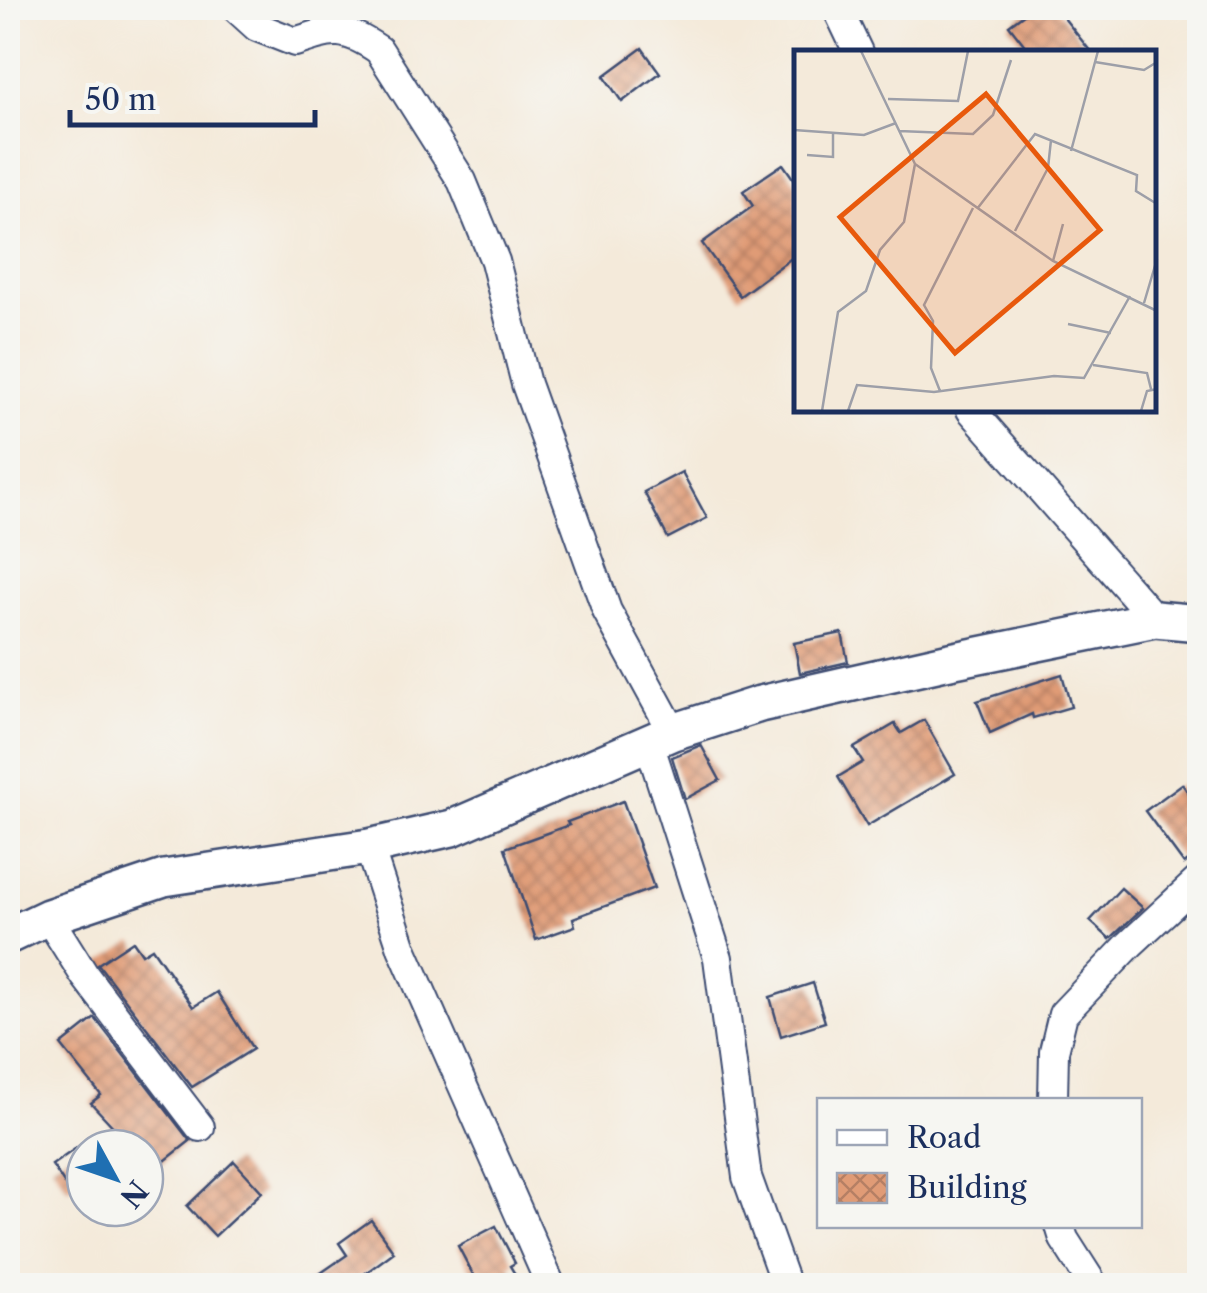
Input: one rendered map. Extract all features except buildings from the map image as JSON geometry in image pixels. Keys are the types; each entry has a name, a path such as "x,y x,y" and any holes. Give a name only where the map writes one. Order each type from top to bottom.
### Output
{"street":[{"path":"236,8 258,28 295,42 330,30 358,36 379,50 462,181 496,260 526,384 606,611 661,737 718,958 747,1177 786,1286"},
{"path":"837,8 857,50"},
{"path":"974,412 1156,618"},
{"path":"8,936 48,917 164,878 369,847 452,828 661,737 760,704 1156,618 1200,623"},
{"path":"369,847 402,948 551,1286"},
{"path":"1052,1098 1054,1051 1063,1014 1200,879"},
{"path":"48,917 85,976 200,1127"},
{"path":"1061,1228 1094,1286"}]}
